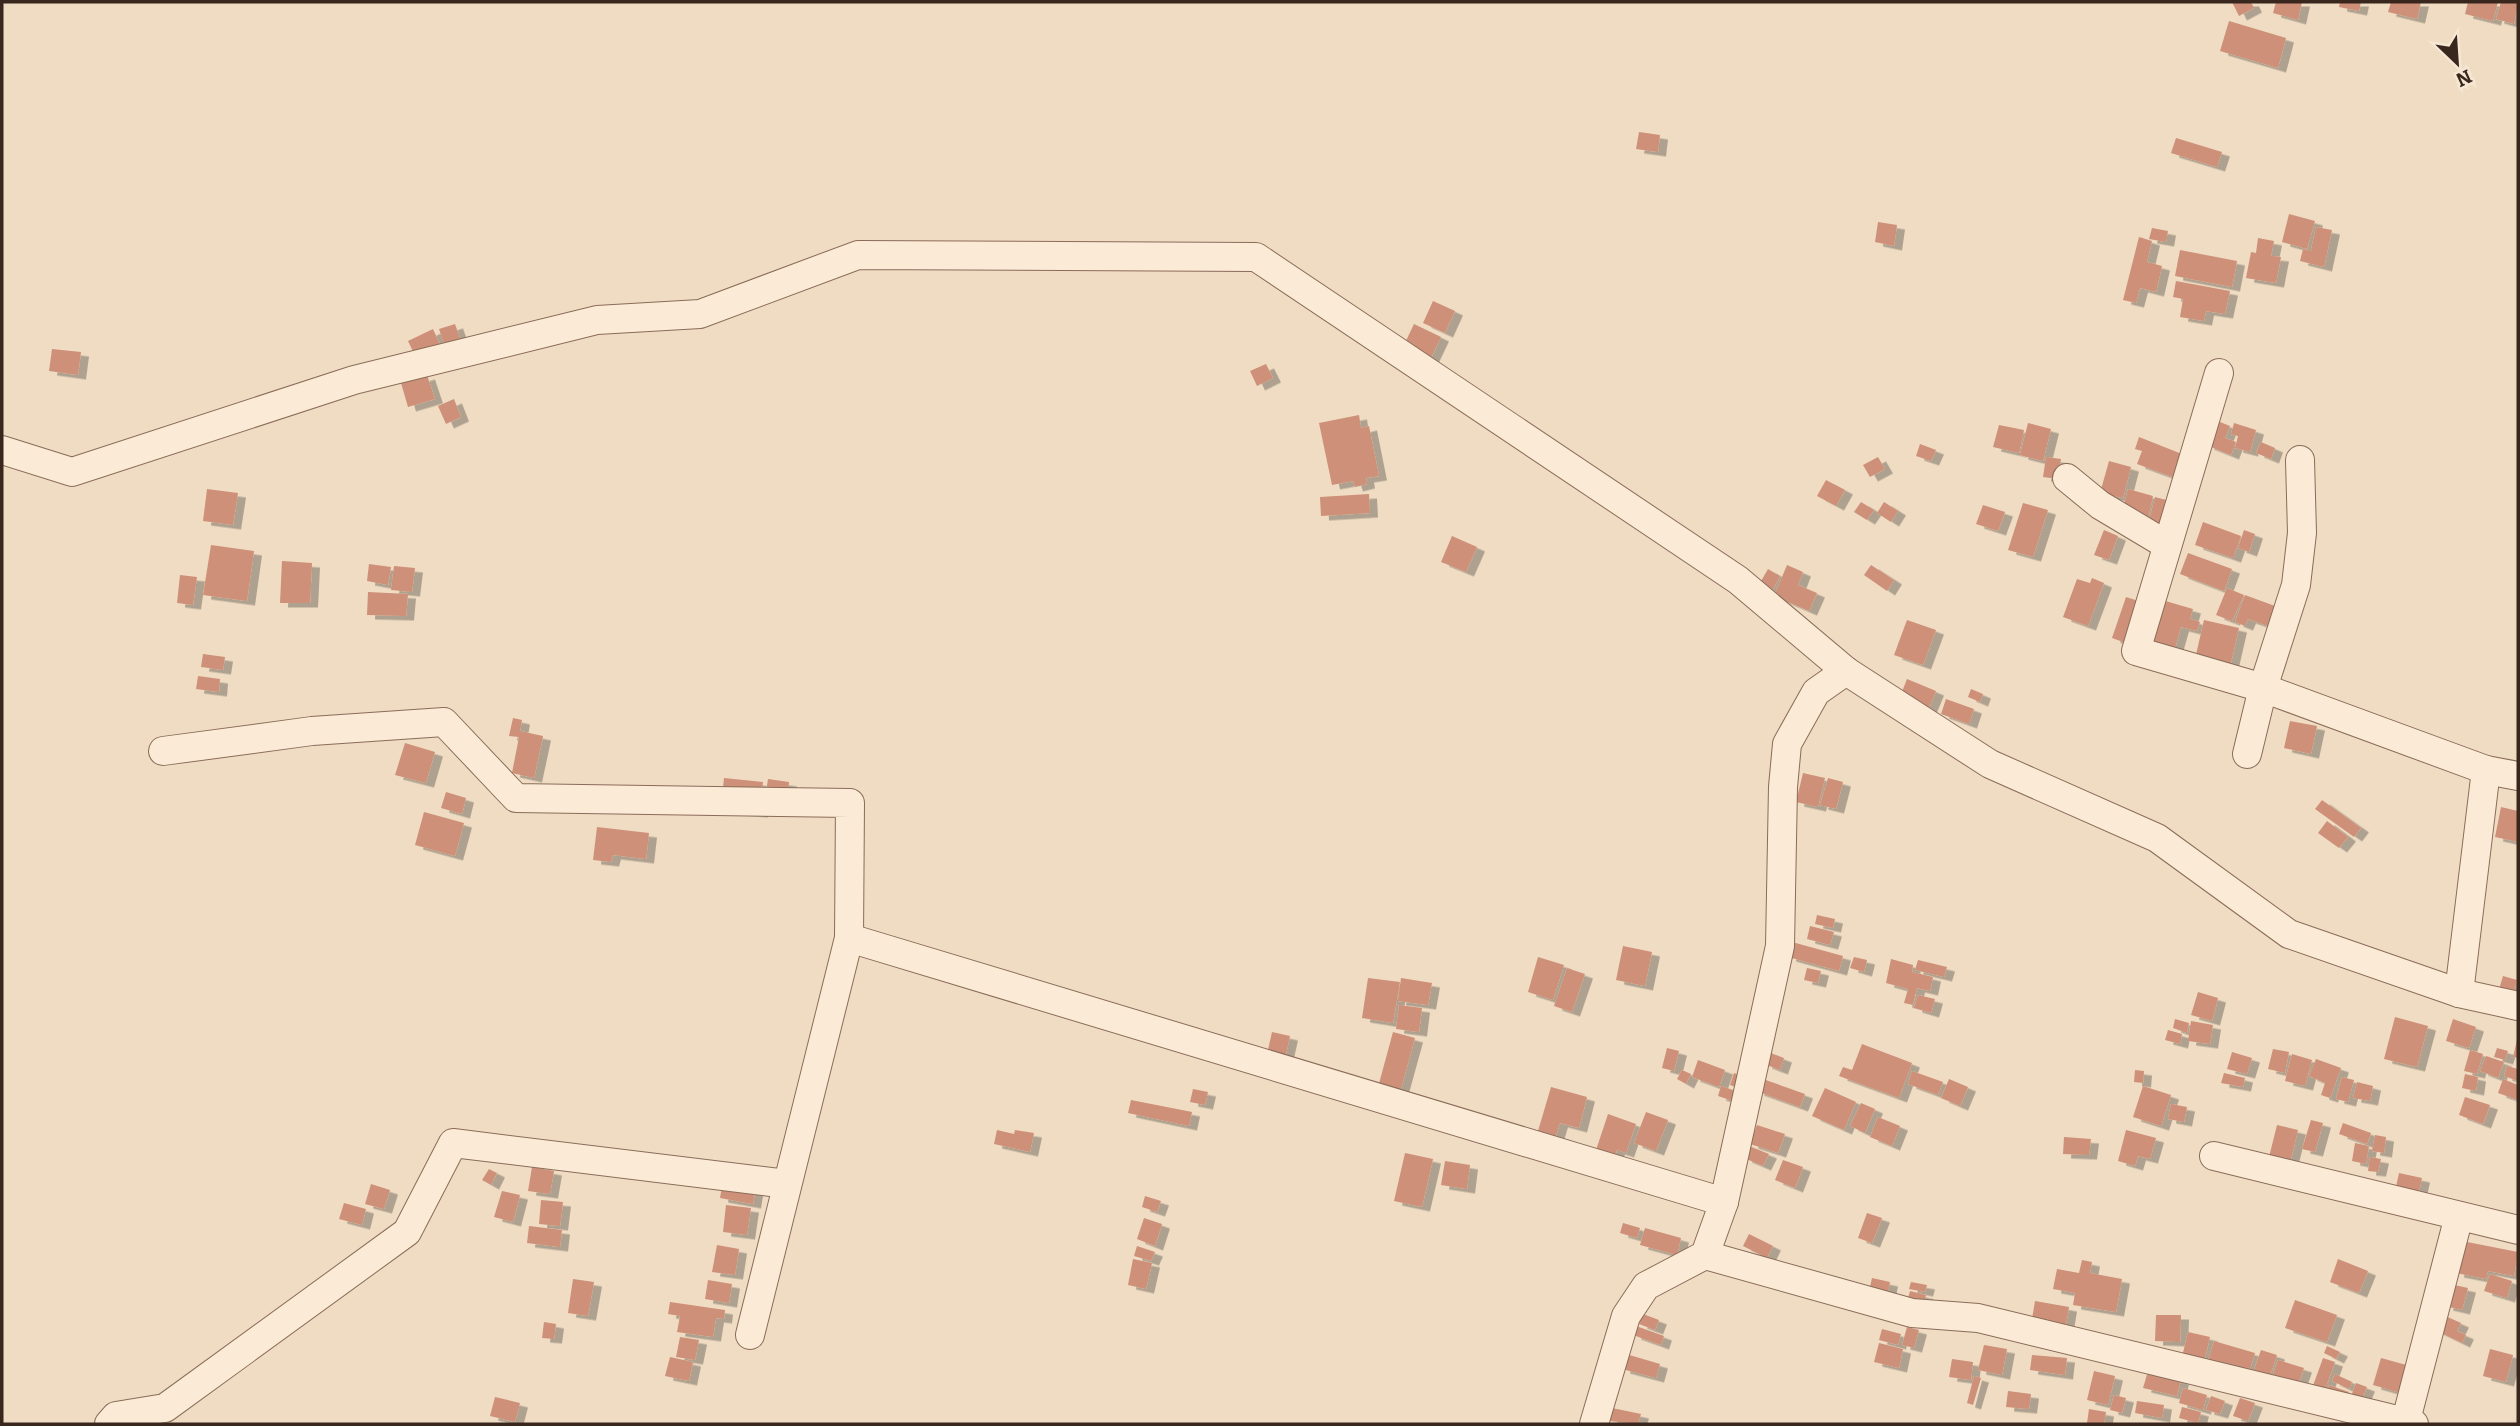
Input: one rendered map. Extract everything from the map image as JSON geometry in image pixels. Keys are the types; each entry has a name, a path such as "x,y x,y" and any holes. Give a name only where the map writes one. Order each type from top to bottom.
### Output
{"street":[{"path":"2,450 72,472 354,380 597,320 700,314 858,254 1256,257 1738,580 1846,671 1990,764 2157,838 2289,934 2459,993 2518,1006"},
{"path":"2219,373 2136,651 2263,688 2486,770 2518,776"},
{"path":"2247,754 2263,688 2296,585 2301,533 2300,460"},
{"path":"2067,478 2100,505 2167,545"},
{"path":"1594,1424 1626,1317 1646,1286 1705,1255 1724,1202 1780,946 1783,787 1787,744 1816,692 1846,671"},
{"path":"163,751 312,731 444,722 516,798 850,803 849,938 750,1335"},
{"path":"2459,993 2486,770"},
{"path":"849,938 1724,1202"},
{"path":"109,1424 116,1416 165,1408 407,1232 453,1143 787,1184"},
{"path":"2214,1157 2518,1230"},
{"path":"1705,1255 1912,1313 1978,1318 2408,1424 2459,1216"}],"building":[{"path":"2232,2 2251,2 2254,8 2239,16"},
{"path":"2276,2 2302,2 2298,20 2273,13"},
{"path":"2340,2 2361,2 2359,11 2339,7"},
{"path":"2391,2 2421,2 2417,19 2388,12"},
{"path":"2468,2 2498,2 2493,21 2465,14"},
{"path":"2501,2 2518,2 2514,24 2496,19"},
{"path":"2229,21 2286,38 2278,68 2220,51"},
{"path":"1639,132 1660,135 1658,152 1636,149"},
{"path":"2176,138 2222,152 2217,167 2171,153"},
{"path":"2289,214 2315,221 2307,249 2282,242"},
{"path":"1878,222 1897,225 1894,246 1875,242"},
{"path":"2316,227 2332,230 2324,267 2300,261 2303,249 2313,251 2311,250"},
{"path":"2152,228 2168,231 2166,242 2149,239"},
{"path":"2139,237 2152,241 2147,262 2162,266 2156,292 2140,288 2136,303 2123,300"},
{"path":"2258,238 2274,241 2271,256 2281,257 2276,283 2246,278 2251,252 2256,253"},
{"path":"2180,250 2237,261 2232,287 2175,276"},
{"path":"2176,281 2230,291 2225,314 2206,311 2204,321 2180,317 2183,299 2173,297"},
{"path":"1433,301 1455,311 1445,333 1423,323"},
{"path":"455,324 461,341 445,347 439,329"},
{"path":"1414,324 1441,337 1430,360 1403,347"},
{"path":"433,329 442,349 417,360 408,341"},
{"path":"52,349 81,352 78,375 49,371"},
{"path":"1266,364 1273,378 1257,386 1250,371"},
{"path":"427,375 435,399 408,407 401,383"},
{"path":"454,399 461,417 446,424 438,406"},
{"path":"1359,415 1361,428 1369,426 1379,476 1366,478 1367,484 1355,487 1353,481 1332,485 1319,423"},
{"path":"2215,420 2230,426 2225,438 2236,442 2231,455 2206,445"},
{"path":"2028,423 2051,429 2043,461 2020,455"},
{"path":"2234,423 2256,430 2250,452 2235,448 2238,436 2231,434"},
{"path":"1999,425 2024,430 2019,453 1993,447"},
{"path":"2139,437 2187,456 2178,479 2137,464 2142,451 2135,449"},
{"path":"2261,442 2275,448 2271,459 2256,453"},
{"path":"1920,444 1936,450 1931,461 1916,456"},
{"path":"1878,457 1885,469 1870,477 1863,465"},
{"path":"2046,457 2061,459 2058,479 2043,477"},
{"path":"2109,461 2131,467 2123,498 2100,493"},
{"path":"1826,480 1845,490 1836,506 1817,496"},
{"path":"207,489 238,493 233,525 203,521"},
{"path":"2128,489 2153,496 2147,523 2121,516"},
{"path":"1369,494 1370,513 1321,516 1320,497"},
{"path":"2155,497 2170,501 2164,525 2149,521"},
{"path":"1861,502 1874,510 1867,520 1854,512"},
{"path":"1884,502 1898,511 1891,522 1877,513"},
{"path":"2023,503 2048,510 2033,557 2008,550"},
{"path":"1983,505 2005,512 1998,531 1976,524"},
{"path":"2203,522 2241,536 2233,558 2195,545"},
{"path":"2104,530 2118,536 2109,560 2094,555"},
{"path":"2244,530 2255,534 2249,552 2238,548"},
{"path":"1452,536 1477,547 1466,572 1441,562"},
{"path":"211,545 254,551 247,601 203,595"},
{"path":"2188,553 2232,569 2224,591 2180,574"},
{"path":"282,561 312,563 310,603 280,603"},
{"path":"369,564 391,567 388,585 367,581"},
{"path":"1787,565 1803,572 1798,585 1817,593 1809,611 1774,596"},
{"path":"1871,565 1894,580 1887,591 1864,575"},
{"path":"394,566 415,568 412,592 391,590"},
{"path":"1768,569 1780,576 1770,595 1757,588"},
{"path":"180,575 197,577 193,605 177,603"},
{"path":"2092,578 2104,583 2088,626 2063,617 2077,579 2090,583"},
{"path":"2227,588 2244,595 2232,621 2216,615"},
{"path":"368,592 408,594 406,616 367,615"},
{"path":"2245,595 2275,606 2268,626 2248,619 2245,626 2235,622"},
{"path":"2126,597 2148,604 2134,646 2112,638"},
{"path":"2162,600 2193,609 2190,619 2200,622 2197,631 2181,627 2175,648 2151,641"},
{"path":"1907,620 1936,630 1923,665 1894,655"},
{"path":"2204,620 2239,628 2230,667 2195,659"},
{"path":"203,654 225,657 223,670 201,667"},
{"path":"198,676 220,679 219,692 196,689"},
{"path":"1907,679 1936,691 1927,713 1898,702"},
{"path":"1971,689 1983,694 1980,702 1968,697"},
{"path":"1946,699 1974,709 1969,724 1941,714"},
{"path":"513,718 522,720 520,731 543,736 534,778 512,773 519,737 509,736"},
{"path":"2290,721 2317,726 2311,754 2284,748"},
{"path":"405,743 435,752 426,783 395,775"},
{"path":"1803,773 1825,778 1818,807 1796,802"},
{"path":"724,778 763,782 760,813 721,809"},
{"path":"1828,778 1843,782 1836,809 1820,805"},
{"path":"768,779 789,782 788,795 766,792"},
{"path":"446,792 466,798 462,814 441,808"},
{"path":"2322,800 2361,828 2354,837 2315,809"},
{"path":"2501,807 2518,811 2518,842 2495,837"},
{"path":"424,812 464,823 455,856 415,845"},
{"path":"2327,821 2348,837 2339,848 2318,833"},
{"path":"597,827 649,833 646,859 613,855 611,862 593,860"},
{"path":"1817,915 1835,919 1833,928 1815,924"},
{"path":"1810,926 1834,932 1830,945 1807,939"},
{"path":"1792,942 1843,956 1839,971 1788,957"},
{"path":"1623,946 1652,952 1645,986 1616,980"},
{"path":"1538,957 1564,965 1553,1000 1528,992"},
{"path":"1854,957 1867,960 1864,972 1850,968"},
{"path":"1891,959 1913,965 1912,972 1933,977 1930,991 1917,988 1913,1005 1904,1003 1908,989 1886,983"},
{"path":"1918,960 1947,967 1944,977 1915,970"},
{"path":"1567,968 1585,974 1572,1012 1554,1006"},
{"path":"1807,968 1821,971 1818,983 1804,980"},
{"path":"2503,976 2517,980 2512,1000 2497,996"},
{"path":"1368,978 1400,982 1393,1023 1362,1018"},
{"path":"1401,978 1432,983 1428,1005 1398,1001"},
{"path":"2198,992 2218,998 2212,1021 2191,1015"},
{"path":"1918,995 1935,999 1931,1013 1914,1008"},
{"path":"1399,1005 1422,1008 1419,1032 1396,1029"},
{"path":"2395,1017 2428,1026 2417,1067 2384,1059"},
{"path":"2175,1019 2189,1023 2187,1033 2173,1028"},
{"path":"2453,1019 2476,1027 2469,1048 2446,1041"},
{"path":"2191,1021 2213,1025 2210,1044 2188,1041"},
{"path":"2168,1030 2182,1034 2180,1044 2165,1040"},
{"path":"1272,1032 1290,1036 1283,1067 1265,1063"},
{"path":"1393,1032 1415,1038 1399,1096 1377,1091"},
{"path":"2518,1040 2518,1058 2513,1057"},
{"path":"1862,1044 1912,1063 1899,1098 1839,1076 1843,1067 1852,1070"},
{"path":"1667,1048 1679,1051 1674,1071 1662,1068"},
{"path":"2497,1048 2508,1051 2505,1060 2494,1057"},
{"path":"2273,1049 2289,1052 2285,1073 2268,1069"},
{"path":"2470,1050 2483,1054 2477,1074 2464,1071"},
{"path":"1768,1052 1784,1058 1780,1070 1764,1064"},
{"path":"2232,1052 2252,1058 2247,1074 2227,1069"},
{"path":"2292,1054 2312,1060 2305,1086 2285,1081"},
{"path":"2486,1056 2504,1062 2498,1078 2480,1071"},
{"path":"2316,1059 2341,1068 2330,1098 2321,1095 2325,1083 2309,1076"},
{"path":"1698,1060 1725,1070 1719,1087 1692,1077"},
{"path":"2507,1066 2518,1069 2518,1081 2504,1076"},
{"path":"1682,1070 1691,1074 1686,1084 1677,1079"},
{"path":"2135,1070 2144,1071 2143,1083 2134,1082"},
{"path":"1912,1071 1943,1082 1938,1095 1908,1084"},
{"path":"1734,1073 1745,1077 1741,1089 1730,1085"},
{"path":"2224,1073 2245,1078 2243,1087 2221,1083"},
{"path":"2465,1074 2478,1077 2476,1091 2462,1088"},
{"path":"2342,1077 2354,1080 2348,1102 2336,1099"},
{"path":"1760,1078 1805,1094 1800,1107 1756,1091"},
{"path":"1949,1079 1968,1087 1960,1106 1941,1098"},
{"path":"2503,1079 2518,1085 2518,1100 2498,1093"},
{"path":"2357,1082 2373,1086 2370,1101 2353,1098"},
{"path":"1721,1086 1739,1092 1736,1102 1718,1096"},
{"path":"2143,1086 2171,1095 2161,1126 2133,1117"},
{"path":"1551,1087 1587,1097 1579,1128 1560,1123 1556,1136 1538,1131"},
{"path":"1825,1088 1856,1102 1844,1130 1812,1116"},
{"path":"1193,1089 1208,1092 1205,1105 1190,1102"},
{"path":"2465,1097 2490,1105 2483,1124 2459,1115"},
{"path":"1131,1100 1192,1112 1189,1126 1128,1113"},
{"path":"1861,1103 1875,1109 1865,1133 1850,1126"},
{"path":"2171,1104 2187,1107 2184,1122 2168,1119"},
{"path":"1646,1112 1668,1120 1656,1151 1634,1143"},
{"path":"1608,1114 1636,1124 1626,1153 1617,1150 1613,1162 1594,1156"},
{"path":"1878,1117 1900,1126 1892,1146 1870,1137"},
{"path":"2311,1120 2323,1123 2315,1152 2302,1149"},
{"path":"2343,1123 2371,1133 2367,1144 2339,1134"},
{"path":"1757,1125 1785,1134 1778,1153 1750,1144"},
{"path":"2277,1125 2298,1130 2288,1171 2267,1165"},
{"path":"997,1130 1014,1134 1015,1130 1034,1133 1030,1152 994,1144"},
{"path":"2126,1130 2156,1138 2150,1159 2138,1156 2135,1166 2118,1161"},
{"path":"2375,1135 2386,1137 2384,1153 2372,1151"},
{"path":"2064,1137 2091,1139 2089,1155 2063,1154"},
{"path":"2355,1143 2369,1146 2366,1164 2352,1161"},
{"path":"1749,1146 1769,1154 1763,1166 1744,1158"},
{"path":"1405,1153 1433,1159 1422,1207 1394,1201"},
{"path":"2370,1157 2381,1159 2378,1172 2368,1171"},
{"path":"1783,1160 1803,1167 1795,1188 1775,1180"},
{"path":"1445,1161 1470,1165 1467,1189 1441,1185"},
{"path":"532,1167 554,1171 550,1194 528,1191"},
{"path":"489,1169 497,1173 491,1185 482,1180"},
{"path":"2399,1173 2422,1178 2417,1201 2394,1196"},
{"path":"723,1181 756,1186 753,1204 720,1198"},
{"path":"371,1184 390,1190 384,1209 365,1204"},
{"path":"502,1191 520,1195 513,1222 494,1217"},
{"path":"1145,1196 1161,1201 1157,1212 1142,1207"},
{"path":"541,1200 563,1202 560,1226 539,1224"},
{"path":"344,1203 366,1209 362,1225 339,1219"},
{"path":"726,1205 751,1208 747,1235 723,1232"},
{"path":"1867,1213 1882,1218 1872,1243 1858,1238"},
{"path":"1144,1218 1162,1224 1155,1246 1137,1239"},
{"path":"1623,1223 1640,1228 1637,1238 1620,1233"},
{"path":"529,1226 562,1230 560,1247 527,1243"},
{"path":"1645,1228 1681,1238 1677,1255 1640,1245"},
{"path":"1749,1234 1773,1246 1767,1258 1743,1246"},
{"path":"2462,1241 2518,1252 2514,1276 2488,1271 2486,1279 2456,1273"},
{"path":"717,1245 739,1249 735,1275 712,1272"},
{"path":"1137,1246 1155,1252 1151,1261 1134,1256"},
{"path":"1133,1259 1152,1263 1146,1289 1128,1285"},
{"path":"2338,1259 2368,1271 2359,1293 2330,1282"},
{"path":"2082,1260 2092,1262 2090,1273 2122,1279 2116,1312 2073,1305 2075,1293 2053,1289 2057,1269 2079,1273"},
{"path":"2490,1274 2512,1281 2507,1298 2484,1291"},
{"path":"1872,1278 1890,1282 1888,1292 1870,1287"},
{"path":"573,1279 594,1282 588,1316 568,1313"},
{"path":"708,1280 732,1284 729,1303 705,1299"},
{"path":"1911,1282 1927,1285 1925,1292 1909,1289"},
{"path":"2450,1284 2468,1288 2462,1310 2445,1306"},
{"path":"1910,1291 1926,1295 1922,1314 1905,1309"},
{"path":"2295,1300 2337,1315 2327,1342 2285,1328"},
{"path":"2035,1301 2069,1307 2065,1331 2031,1325"},
{"path":"670,1302 725,1310 724,1319 716,1318 713,1337 677,1332 680,1316 668,1314"},
{"path":"1643,1314 1659,1320 1655,1330 1639,1324"},
{"path":"2156,1315 2181,1315 2180,1342 2155,1341"},
{"path":"2443,1315 2461,1323 2457,1331 2466,1335 2462,1343 2435,1330"},
{"path":"544,1322 556,1324 554,1339 542,1338"},
{"path":"1636,1326 1664,1336 1661,1345 1633,1335"},
{"path":"1907,1327 1919,1330 1914,1348 1902,1345"},
{"path":"1882,1329 1901,1334 1898,1345 1879,1340"},
{"path":"2188,1332 2210,1337 2204,1362 2182,1357"},
{"path":"680,1337 699,1340 695,1360 676,1357"},
{"path":"2214,1341 2255,1353 2248,1376 2207,1364"},
{"path":"1879,1343 1903,1349 1899,1368 1874,1362"},
{"path":"1984,1345 2007,1349 2002,1375 1978,1370"},
{"path":"2327,1346 2340,1352 2336,1359 2324,1353"},
{"path":"2490,1349 2513,1355 2506,1382 2483,1376"},
{"path":"2261,1350 2277,1355 2268,1382 2252,1376"},
{"path":"1626,1354 1660,1364 1656,1378 1622,1369"},
{"path":"2032,1355 2067,1358 2065,1375 2030,1370"},
{"path":"670,1357 693,1362 689,1381 665,1376"},
{"path":"2323,1358 2335,1362 2322,1398 2310,1394"},
{"path":"2381,1358 2410,1366 2401,1393 2373,1385"},
{"path":"1952,1359 1973,1362 1971,1380 1949,1377"},
{"path":"2278,1360 2304,1368 2296,1391 2270,1383"},
{"path":"2094,1371 2115,1376 2108,1405 2087,1400"},
{"path":"2148,1371 2181,1380 2177,1396 2143,1388"},
{"path":"2335,1374 2352,1382 2349,1389 2332,1381"},
{"path":"1974,1376 1981,1378 1973,1405 1967,1403"},
{"path":"2356,1383 2367,1387 2359,1406 2349,1402"},
{"path":"2329,1385 2349,1392 2344,1406 2324,1399"},
{"path":"2183,1388 2207,1395 2203,1410 2179,1403"},
{"path":"2008,1391 2031,1394 2029,1409 2006,1407"},
{"path":"2114,1395 2126,1398 2122,1413 2110,1410"},
{"path":"2211,1396 2225,1401 2220,1414 2206,1410"},
{"path":"495,1397 520,1403 515,1422 490,1416"},
{"path":"2240,1398 2255,1403 2248,1421 2233,1416"},
{"path":"2137,1401 2164,1405 2162,1418 2135,1413"},
{"path":"2182,1407 2201,1412 2198,1423 2179,1418"},
{"path":"1612,1408 1641,1414 1638,1424 1609,1421"},
{"path":"2089,1409 2106,1412 2104,1424 2087,1423"}]}
